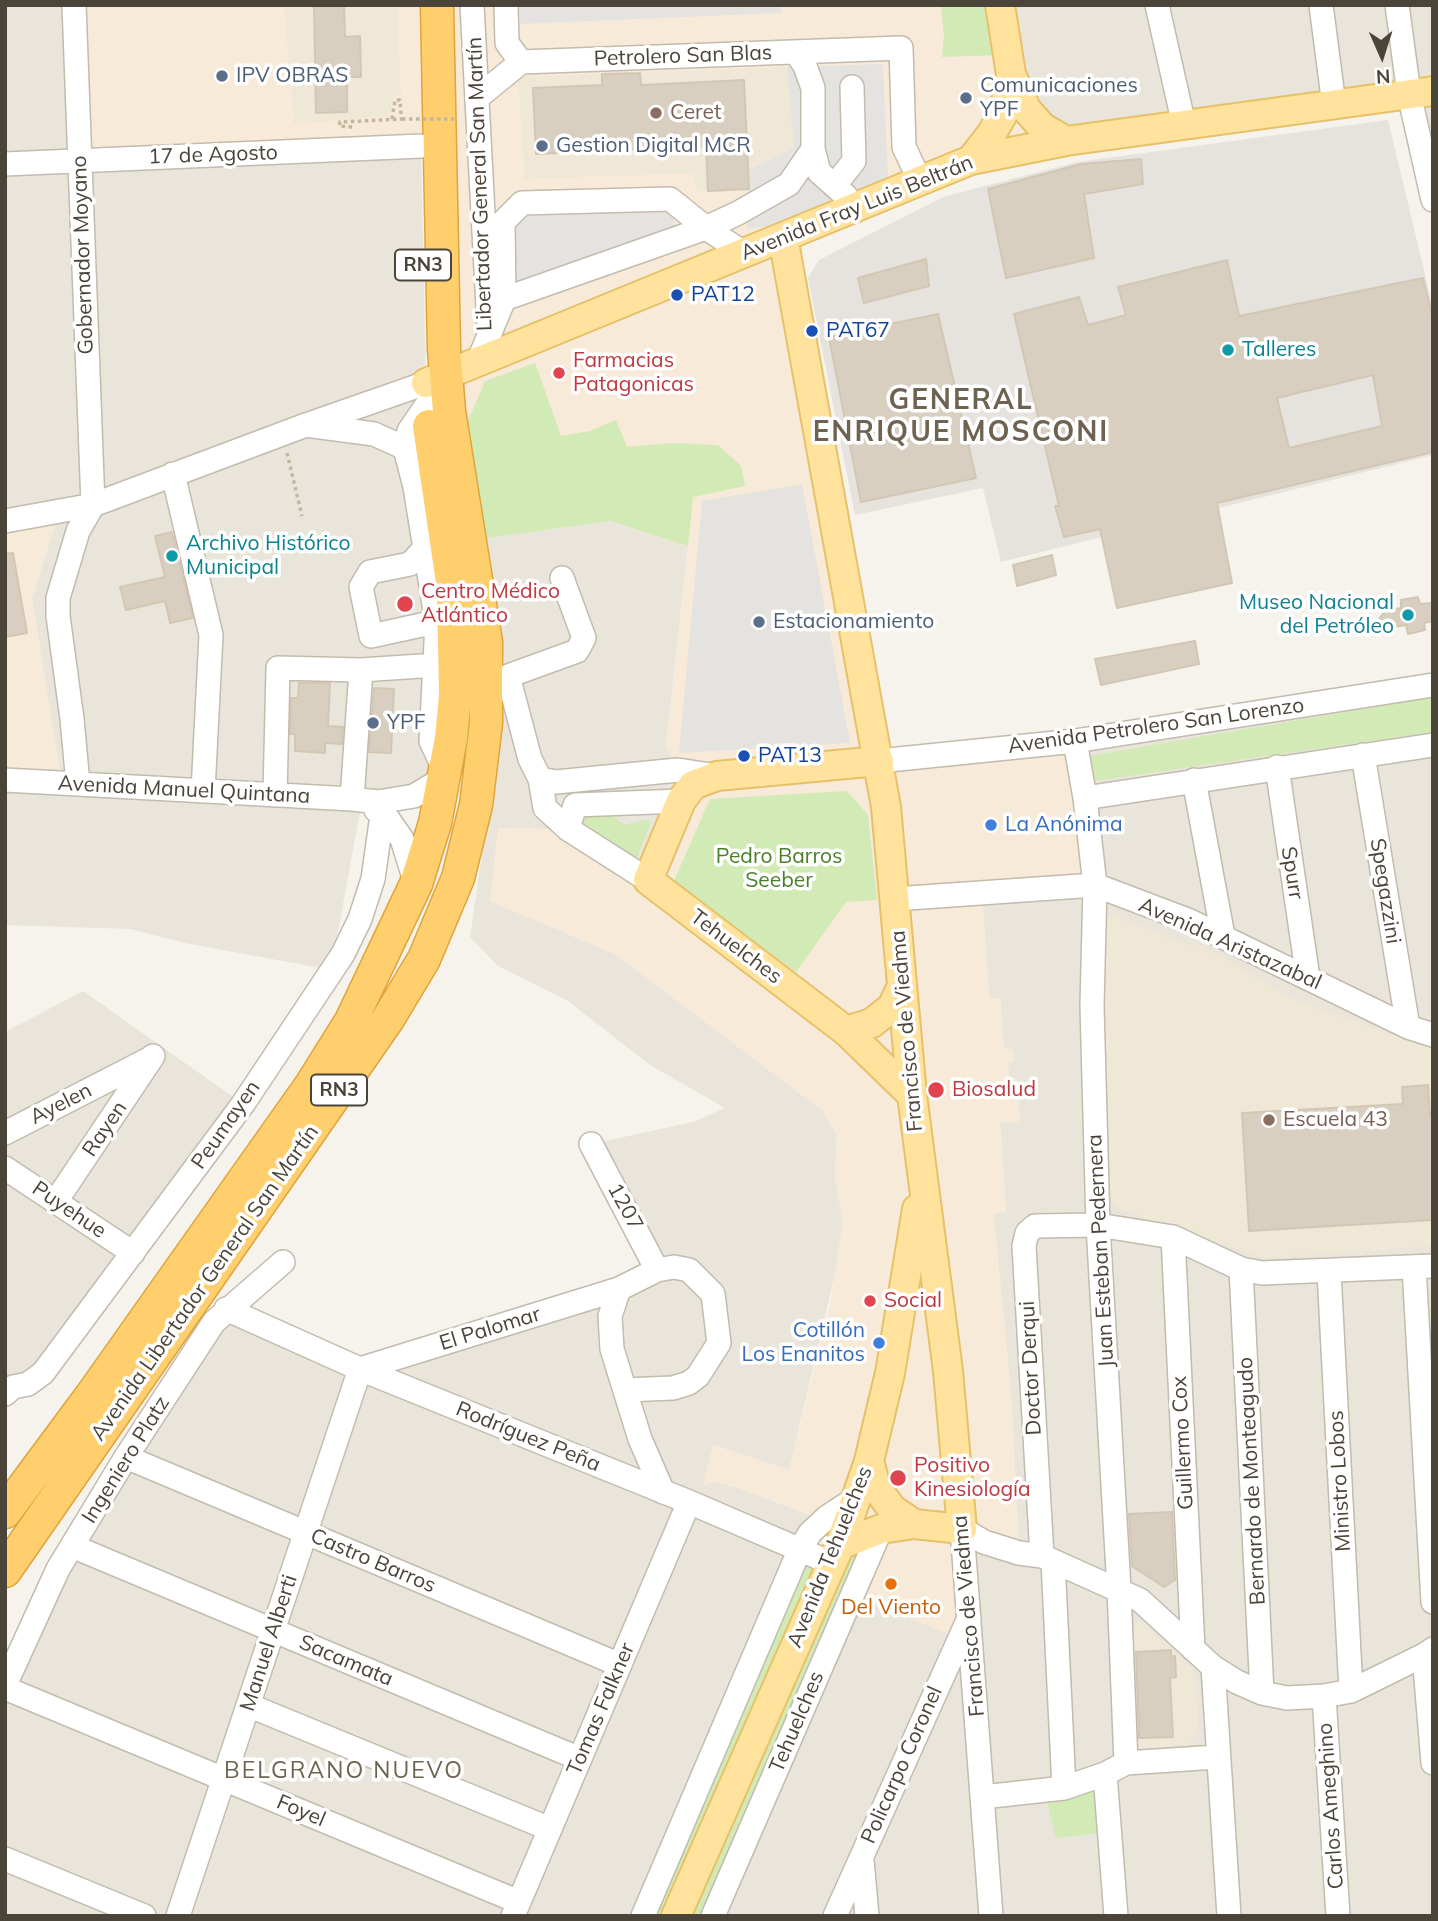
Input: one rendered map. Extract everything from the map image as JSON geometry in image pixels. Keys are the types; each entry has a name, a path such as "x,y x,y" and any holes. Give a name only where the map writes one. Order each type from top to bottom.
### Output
{"highway":[{"name":"Avenida Libertador General San Martín","path":"5,1512 91,1396 311,1084 351,1021 416,884 435,823 446,773 455,696 446,634 453,589 433,388 416,5"},
{"name":"Avenida Libertador General San Martín","path":"5,1571 388,1019 424,959 458,877 476,806 486,723 486,642 450,427 433,388 437,5"},
{"path":"471,540 508,676"}],"main road":[{"path":"1000,5 1011,74 1026,109 1042,127 1066,141"},
{"path":"971,160 1004,112 1011,74"},
{"name":"Avenida Fray Luis Beltrán","path":"433,388 478,362 971,160 1066,141 1421,92"},
{"name":"Francisco de Viedma","path":"783,237 886,807 912,1096 948,1371 962,1529"},
{"path":"648,880 681,801 693,785 718,776 879,761"},
{"path":"825,768 849,774 860,781 870,788 886,807"},
{"name":"Tehuelches","path":"648,880 846,1031 912,1096"},
{"path":"846,1031 872,1023 891,1007 902,986"},
{"name":"Avenida Tehuelches","path":"676,1916 835,1554 869,1461 890,1373 922,1178"},
{"path":"869,1461 876,1487 892,1508 914,1524"},
{"path":"835,1554 881,1529 914,1524 962,1529"}],"street":[{"name":"Gobernador Moyano","path":"74,5 93,505"},
{"name":"Libertador General San Martín","path":"472,5 489,333 478,362"},
{"path":"477,98 521,62 507,43 506,5"},
{"path":"1157,5 1184,125"},
{"path":"1321,5 1334,105"},
{"path":"1397,5 1421,92 1433,201"},
{"name":"Petrolero San Blas","path":"521,62 901,48 904,147 920,181"},
{"path":"796,52 805,66 813,88 813,149 818,172 857,207"},
{"path":"835,185 854,161 852,87"},
{"name":"17 de Agosto","path":"5,164 421,146"},
{"path":"504,299 706,228 738,213 789,184 813,149"},
{"path":"489,333 504,299 503,222 522,203 670,199 706,228 744,253"},
{"path":"5,521 93,505 306,425 433,388"},
{"path":"433,388 409,431 405,448 446,634 436,665 431,741 446,773"},
{"path":"306,425 374,433 405,448"},
{"path":"173,474 211,635 203,791"},
{"path":"78,784 58,616 60,589 75,539 84,516 93,505"},
{"path":"59,511 69,524 75,539"},
{"path":"425,548 410,565 370,572 361,587 371,636 426,624 446,634"},
{"path":"508,676 577,651 581,645 584,638 562,578"},
{"path":"275,794 278,668 361,670 436,665"},
{"path":"361,670 357,799 382,815 402,839 416,884"},
{"name":"Tehuelches","path":"508,676 530,759 540,779 545,808 568,829 648,880"},
{"name":"Avenida Petrolero San Lorenzo","path":"879,761 1075,741 1433,685"},
{"name":"Juan Esteban Pedernera","path":"1075,741 1095,885 1092,1006 1098,1226 1126,1762"},
{"path":"1085,798 1433,745"},
{"name":"Spegazzini","path":"1363,755 1408,1027"},
{"name":"Spurr","path":"1276,767 1308,978"},
{"path":"540,779 556,782 678,770 718,776"},
{"name":"Avenida Manuel Quintana","path":"5,780 378,802 414,796 446,773"},
{"path":"1194,780 1223,936"},
{"path":"568,829 575,805 681,801"},
{"name":"Peumayen","path":"8,1388 28,1384 43,1373 243,1104 343,954 360,919 373,879 382,815"},
{"name":"Avenida Aristazabal","path":"894,899 1095,885 1191,921 1408,1027 1433,1035"},
{"name":"Ayelen","path":"5,1133 153,1056"},
{"name":"Rayen","path":"56,1201 153,1056"},
{"name":"1207","path":"591,1144 657,1270"},
{"name":"Puyehue","path":"5,1168 133,1253"},
{"name":"Doctor Derqui","path":"1064,1788 1024,1246 1027,1233 1035,1226 1098,1226"},
{"path":"1098,1226 1173,1237 1241,1269 1262,1273 1423,1266 1433,1602"},
{"name":"Guillermo Cox","path":"1173,1237 1193,1650"},
{"name":"Ingeniero Platz","path":"5,1686 10,1659 58,1569 126,1457 214,1322 283,1262"},
{"path":"625,1390 673,1388 689,1383 698,1376 719,1343 713,1294 688,1270 674,1267 657,1270 619,1289 610,1316 612,1349 640,1440 663,1492"},
{"name":"Bernardo de Monteagudo","path":"1241,1269 1262,1693"},
{"name":"Ministro Lobos","path":"1329,1272 1351,1690"},
{"name":"El Palomar","path":"360,1369 619,1289"},
{"name":"Rodríguez Peña","path":"226,1309 360,1369 689,1502 799,1551 835,1554"},
{"name":"Manuel Alberti","path":"178,1916 360,1369"},
{"name":"Castro Barros","path":"126,1457 620,1665"},
{"path":"643,1916 799,1551 810,1533 827,1517 856,1498"},
{"name":"Tomas Falkner","path":"516,1909 689,1502"},
{"name":"Tehuelches","path":"713,1916 881,1529"},
{"path":"962,1529 984,1542 1047,1559 1119,1589 1140,1601 1213,1667 1262,1693 1287,1698 1324,1696 1351,1690 1428,1652 1433,1763"},
{"name":"Francisco de Viedma","path":"962,1529 990,1916"},
{"name":"Sacamata","path":"72,1546 580,1759"},
{"name":"Policarpo Coronel","path":"835,1916 970,1615"},
{"path":"1213,1667 1229,1916"},
{"name":"Foyel","path":"5,1686 516,1909"},
{"name":"Carlos Ameghino","path":"1324,1696 1338,1916"},
{"path":"248,1705 550,1829"},
{"path":"983,1797 1064,1788 1105,1774 1126,1762 1217,1757"},
{"path":"1105,1774 1116,1916"},
{"path":"862,1855 867,1916"},
{"path":"5,1859 144,1916"}],"path":[{"path":"392,120 395,100 400,100 402,117"},
{"path":"365,128 339,126 340,122 392,120 402,117 455,119"},
{"path":"282,434 302,516"}],"shaded area":[{"path":"5,5 74,5 421,146 434,784 362,801 331,970 185,943 131,929 5,925 5,780 61,782 32,598 59,512 5,521"},
{"path":"74,5 1000,5 1011,74 1066,141 783,238 879,760 1075,741 1095,885 982,893 989,998 1000,998 1004,1049 1013,1049 1014,1063 1008,1063 1009,1078 1017,1078 1020,1121 1000,1123 1006,1212 994,1214 1011,1394 1019,1553 963,1530 959,1638 790,1571 823,1519 736,1487 715,1482 703,1486 713,1445 789,1470 830,1304 843,1222 835,1176 837,1135 823,1111 615,954 490,901 498,828 568,829 648,880 681,801 678,770 666,747 688,546 610,521 471,540 440,146 80,160"},
{"path":"284,5 397,5 401,96 393,96 390,116 294,124"},
{"path":"519,5 781,5 781,13 520,24"},
{"path":"1000,5 1433,5 1433,200 1408,94 1066,141 1042,127"},
{"path":"883,64 888,177 777,225 747,229 748,170 794,148 787,67"},
{"name":"Ceret","path":"787,67 794,148 748,170 749,189 696,191 694,173 525,179 518,77"},
{"path":"1388,120 1433,308 1433,455 1001,562 983,488 855,515 808,278 819,260 943,197 1077,162"},
{"path":"673,212 675,227 513,285 510,230 524,216"},
{"name":"Estacionamiento","path":"802,484 850,743 679,753 702,501"},
{"path":"59,511 32,599 62,783 5,780 5,521"},
{"path":"610,521 688,546 666,747 717,776 648,880 490,901 615,954 823,1111 837,1135 835,1176 843,1222 836,1270 789,1470 713,1445 704,1485 715,1482 736,1487 824,1520 962,1529 1019,1552 1011,1394 993,1214 1006,1211 1000,1123 1020,1121 1017,1078 1009,1078 1008,1063 1013,1049 1004,1049 1000,998 989,998 982,893 1075,741 1433,685 1433,1916 5,1916 5,1685 14,1662 226,1309 360,1369 657,1271 591,1144 693,1122 725,1108 650,1065 568,1001 498,966 470,937 508,676 471,540"},
{"name":"Escuela 43","path":"1117,916 1180,943 1204,946 1293,999 1433,1049 1433,1246 1263,1258 1124,1211 1113,1204 1107,1191 1103,926 1106,917"},
{"path":"83,991 243,1104 43,1373 5,1394 5,1032"},
{"path":"1141,1622 1195,1671 1199,1730 1189,1745 1130,1749 1125,1624"}],"green space":[{"path":"941,5 1003,5 1001,55 942,57 944,37"},
{"path":"535,363 561,436 590,431 616,420 627,447 672,443 718,445 741,466 745,486 693,497 688,546 610,521 480,539 461,437 485,381"},
{"path":"1433,697 1433,732 1094,781 1089,756"},
{"name":"Pedro Barros Seeber","path":"847,791 868,815 877,900 846,902 796,972 673,883 710,799"},
{"path":"590,809 607,811 624,825 649,819 650,825 635,862 586,832 579,819"},
{"path":"881,1529 713,1916 643,1916 799,1551 831,1563"},
{"path":"1103,1784 1107,1832 1056,1838 1046,1797"}],"building":[{"path":"314,5 344,5 345,37 360,36 361,77 347,77 347,112 316,113"},
{"path":"640,73 641,85 744,80 749,189 708,191 706,146 536,154 533,88 602,85 602,74"},
{"path":"1141,159 1143,184 1084,194 1094,258 1006,278 988,189 1081,164"},
{"path":"926,259 929,286 864,303 858,278"},
{"name":"Talleres","path":"1227,260 1239,316 1423,278 1433,320 1433,452 1217,503 1232,583 1117,608 1100,529 1064,537 1014,314 1079,297 1088,325 1126,315 1118,287","holes":["1373,375 1382,426 1289,448 1277,398"]},
{"path":"938,314 976,478 861,502 829,337"},
{"name":"Archivo Histórico Municipal","path":"172,532 193,618 170,623 165,601 126,610 120,587 165,577 155,536"},
{"path":"13,553 27,633 5,637 5,554"},
{"path":"1052,555 1056,575 1017,586 1013,565"},
{"name":"Museo Nacional del Petróleo","path":"1418,597 1420,604 1433,603 1433,621 1424,623 1425,630 1408,634 1406,625 1388,628 1377,622 1385,611 1401,608 1401,600"},
{"path":"1195,641 1199,664 1101,685 1095,659"},
{"path":"299,683 330,683 328,726 343,727 342,744 325,743 325,753 295,751 295,734 290,734 291,698 298,698"},
{"path":"374,688 394,689 391,753 369,752"},
{"path":"1428,1085 1430,1115 1433,1115 1433,1220 1249,1231 1242,1113 1403,1104 1402,1087"},
{"path":"1172,1512 1175,1580 1164,1587 1132,1566 1129,1514"},
{"path":"1171,1650 1171,1656 1175,1656 1176,1677 1170,1678 1173,1737 1139,1738 1136,1652"}],"place":[{"name":"IPV OBRAS","path":"222,76"},
{"name":"Comunicaciones YPF","path":"966,98"},
{"name":"Ceret","path":"656,113"},
{"name":"Gestion Digital MCR","path":"542,146"},
{"name":"PAT12","path":"677,295"},
{"name":"PAT67","path":"812,331"},
{"name":"Talleres","path":"1228,350"},
{"name":"Farmacias Patagonicas","path":"559,373"},
{"name":"Archivo Histórico Municipal","path":"172,556"},
{"name":"Centro Médico Atlántico","path":"405,604"},
{"name":"Museo Nacional del Petróleo","path":"1408,615"},
{"name":"Estacionamiento","path":"759,622"},
{"name":"YPF","path":"373,723"},
{"name":"PAT13","path":"744,756"},
{"name":"La Anónima","path":"991,825"},
{"name":"Biosalud","path":"936,1090"},
{"name":"Escuela 43","path":"1269,1120"},
{"name":"Social","path":"870,1301"},
{"name":"Cotillón Los Enanitos","path":"879,1343"},
{"name":"Positivo Kinesiología","path":"898,1478"},
{"name":"Del Viento","path":"891,1584"}],"district":[{"name":"GENERAL ENRIQUE MOSCONI","path":"961,417"},
{"name":"BELGRANO NUEVO","path":"344,1771"}]}
